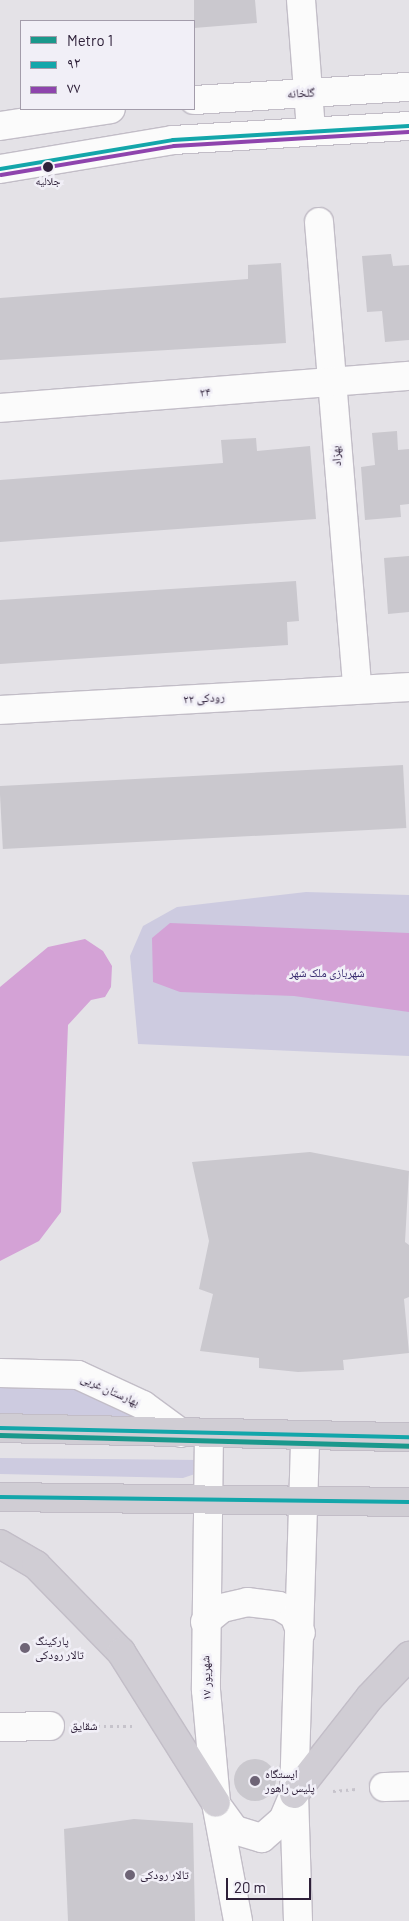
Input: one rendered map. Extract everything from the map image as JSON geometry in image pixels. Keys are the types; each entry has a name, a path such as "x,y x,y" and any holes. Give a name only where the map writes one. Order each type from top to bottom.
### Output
{"main road":[{"path":"301,0 311,131"},
{"name":"گلخانه","path":"195,100 409,87"},
{"path":"0,126 104,110"},
{"path":"0,169 173,140 409,126"},
{"name":"بهزاد","path":"319,222 330,383 356,689"},
{"name":"۲۴","path":"0,408 409,376"},
{"name":"رودکی ۲۲","path":"0,710 409,687"},
{"name":"بهارستان غربی","path":"0,1373 78,1375 143,1404 181,1432"},
{"path":"0,1428 409,1437"},
{"name":"۱۷ شهریور","path":"209,1433 205,1622 206,1690 216,1803 238,1921"},
{"path":"298,1921 294,1794 302,1633 305,1435"},
{"path":"0,1497 409,1502"},
{"path":"0,1544 36,1565 76,1602 121,1652 235,1830 262,1838 283,1820 294,1794 370,1697 409,1656"},
{"path":"205,1622 222,1608 255,1603 279,1606 294,1615 302,1633"},
{"path":"0,1727 50,1726"}],"path":[{"name":"شقایق","path":"50,1726 169,1726"},
{"path":"294,1794 397,1786"}],"green space":[{"name":"شهربازی ملک شهر","path":"306,892 409,895 409,1056 138,1044 130,956 143,926 177,907"},
{"path":"0,1385 75,1387 147,1423 0,1417"},
{"path":"0,1458 201,1460 201,1472 183,1478 0,1474"}],"shaded area":[{"path":"170,923 409,933 409,1012 294,996 180,992 153,982 152,938"},
{"path":"85,939 103,951 112,966 111,987 105,997 91,1000 68,1025 61,1212 39,1241 0,1261 0,987 48,947"}],"building":[{"path":"194,0 255,0 257,23 195,28"},
{"path":"391,254 393,266 409,265 409,340 385,342 382,311 367,312 362,256"},
{"path":"281,263 286,343 0,360 0,298 248,279 248,265"},
{"path":"397,431 398,450 409,449 409,504 400,505 401,517 365,520 361,467 375,465 372,433"},
{"path":"256,438 257,451 310,446 316,519 0,542 0,480 223,463 221,440"},
{"path":"409,556 409,612 388,614 384,558"},
{"path":"296,581 299,621 287,622 288,645 0,664 0,600"},
{"path":"403,765 406,828 3,849 0,786"},
{"path":"310,1152 409,1171 405,1242 409,1245 409,1297 404,1299 409,1353 343,1360 344,1370 298,1372 259,1368 259,1358 200,1351 213,1294 199,1289 209,1241 192,1162"},
{"name":"ایستگاه پلیس راهور","path":"255,1759 270,1765 276,1780 270,1795 255,1801 240,1795 234,1780 240,1765"},
{"name":"تالار رودکی","path":"134,1819 193,1823 195,1921 68,1921 64,1829"}],"metro line":[{"name":"1","path":"0,1435 409,1446"}],"transit line":[{"name":"۹۲","path":"0,169 173,140 409,126"},
{"name":"۷۷","path":"1,175 174,146 409,132"},
{"name":"۹۲","path":"0,1428 409,1437"},
{"name":"۹۲","path":"0,1497 409,1502"}],"place":[{"name":"جلالیه","path":"48,167"},
{"name":"پارکینگ تالار رودکی","path":"25,1648"},
{"name":"ایستگاه پلیس راهور","path":"255,1781"},
{"name":"تالار رودکی","path":"130,1875"}]}
